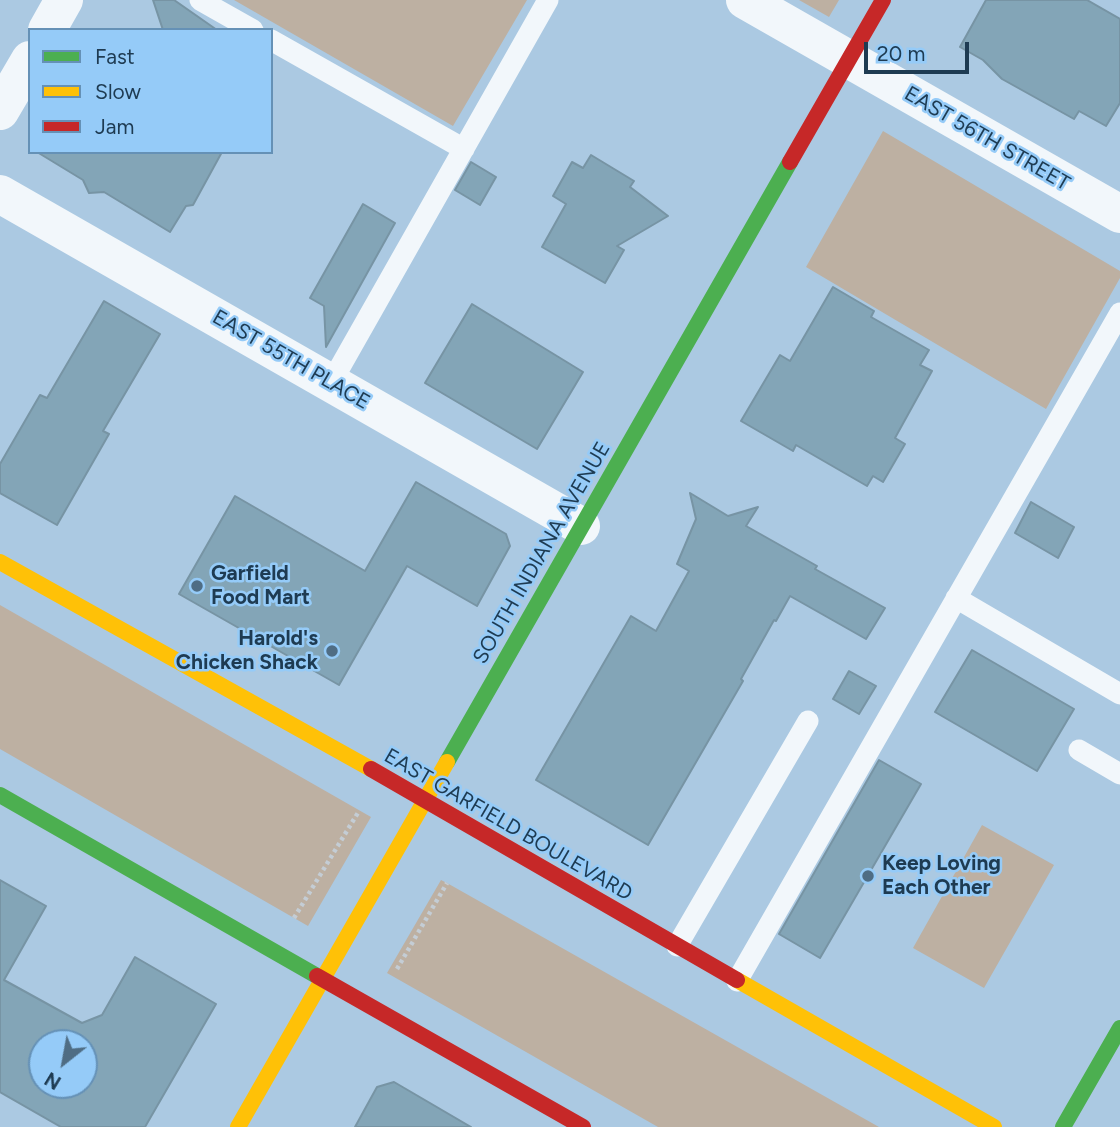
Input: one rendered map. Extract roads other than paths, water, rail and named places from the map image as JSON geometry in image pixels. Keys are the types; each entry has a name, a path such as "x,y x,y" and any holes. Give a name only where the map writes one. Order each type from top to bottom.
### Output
{"street":[{"path":"48,28 64,0"},
{"name":"EAST 56TH STREET","path":"745,0 1120,215"},
{"name":"SOUTH INDIANA AVENUE","path":"238,1127 884,0"},
{"path":"0,111 28,63"},
{"name":"EAST 55TH PLACE","path":"0,194 581,526"},
{"name":"EAST GARFIELD BOULEVARD","path":"0,562 424,800 994,1127"},
{"path":"0,795 583,1127"},
{"path":"1063,1127 1120,1028"}],"lane":[{"path":"200,0 249,28"},
{"path":"331,383 548,0"},
{"path":"273,41 464,149"},
{"path":"737,981 1120,313"},
{"path":"956,598 1120,694"},
{"path":"677,946 808,721"},
{"path":"1079,750 1120,774"}],"place":[{"name":"Garfield Food Mart","path":"197,586"},
{"name":"Harold's Chicken Shack","path":"332,651"},
{"name":"Keep Loving Each Other","path":"868,876"}]}
